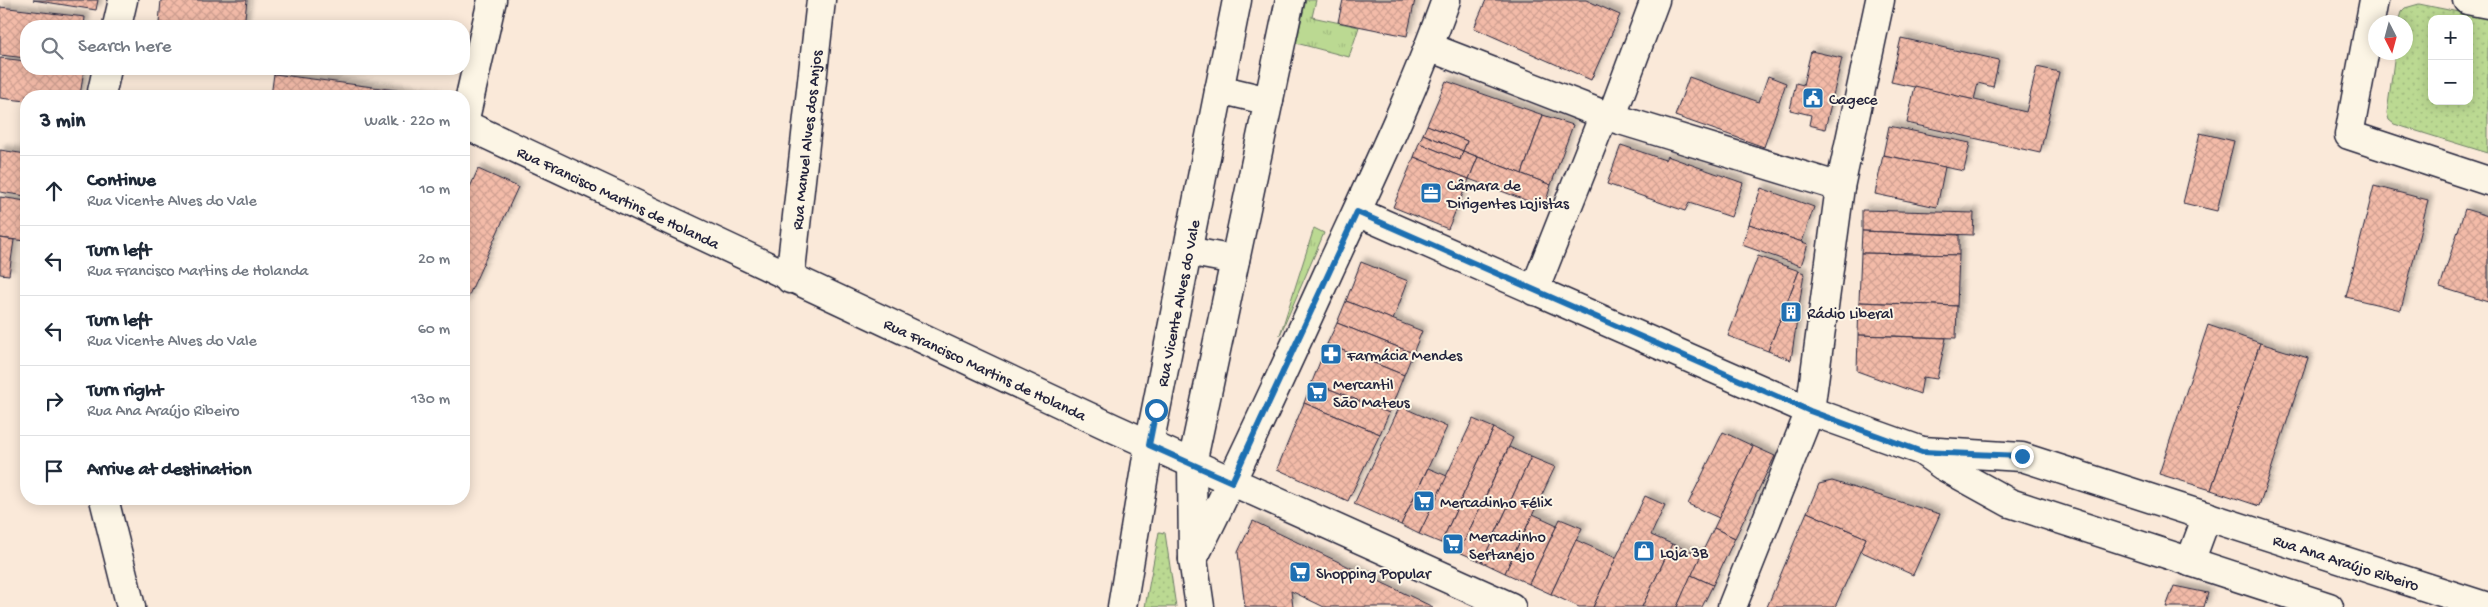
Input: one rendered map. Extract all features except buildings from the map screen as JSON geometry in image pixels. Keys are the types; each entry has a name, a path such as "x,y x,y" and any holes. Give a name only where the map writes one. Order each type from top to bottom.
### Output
{"street":[{"path":"118,20 123,0"},
{"path":"470,97 492,0"},
{"name":"Rua Manuel Alves dos Anjos","path":"790,279 821,0"},
{"name":"Rua Vicente Alves do Vale","path":"1122,607 1149,445 1237,0"},
{"path":"1200,607 1192,559 1192,464 1290,0"},
{"path":"1192,559 1232,482 1357,212 1429,47 1446,0"},
{"path":"1534,290 1601,122 1614,110 1655,0"},
{"path":"1732,607 1810,411 1840,187 1880,0"},
{"path":"2374,0 2349,135 2488,181"},
{"path":"2467,0 2488,4"},
{"path":"1429,47 1607,116 1840,187"},
{"path":"102,90 106,75"},
{"path":"1219,89 1269,101"},
{"name":"Rua Francisco Martins de Holanda","path":"470,127 790,279 1149,445 1511,607"},
{"name":"Rua Ana Araújo Ribeiro","path":"1357,212 1810,411 1922,452 1943,466 2010,502 2328,607"},
{"path":"1187,251 1235,260"},
{"name":"Rua Ana Araújo Ribeiro","path":"1922,452 2022,456 2488,607"},
{"path":"106,505 131,607"},
{"path":"2190,562 2206,516"}],"green space":[{"path":"1306,0 1316,0 1312,17 1359,27 1349,57 1296,43"},
{"path":"2419,4 2488,18 2488,153 2394,124 2389,120 2387,113 2394,60 2413,60 2413,15 2400,15 2405,8"},
{"path":"1314,228 1324,233 1280,335"},
{"path":"1159,532 1165,533 1176,607 1145,607"}],"place":[{"name":"Cagece","path":"1813,98"},
{"name":"Câmara de Dirigentes Lojistas","path":"1431,193"},
{"name":"Rádio Liberal","path":"1791,312"},
{"name":"Farmácia Mendes","path":"1331,354"},
{"name":"Mercantil São Mateus","path":"1317,392"},
{"name":"Mercadinho Félix","path":"1424,501"},
{"name":"Mercadinho Sertanejo","path":"1453,544"},
{"name":"Loja 3B","path":"1644,551"},
{"name":"Shopping Popular","path":"1300,572"}],"route":[{"path":"1156,410 1149,445 1232,482 1357,212 1810,411 1922,452 2022,456"}]}
